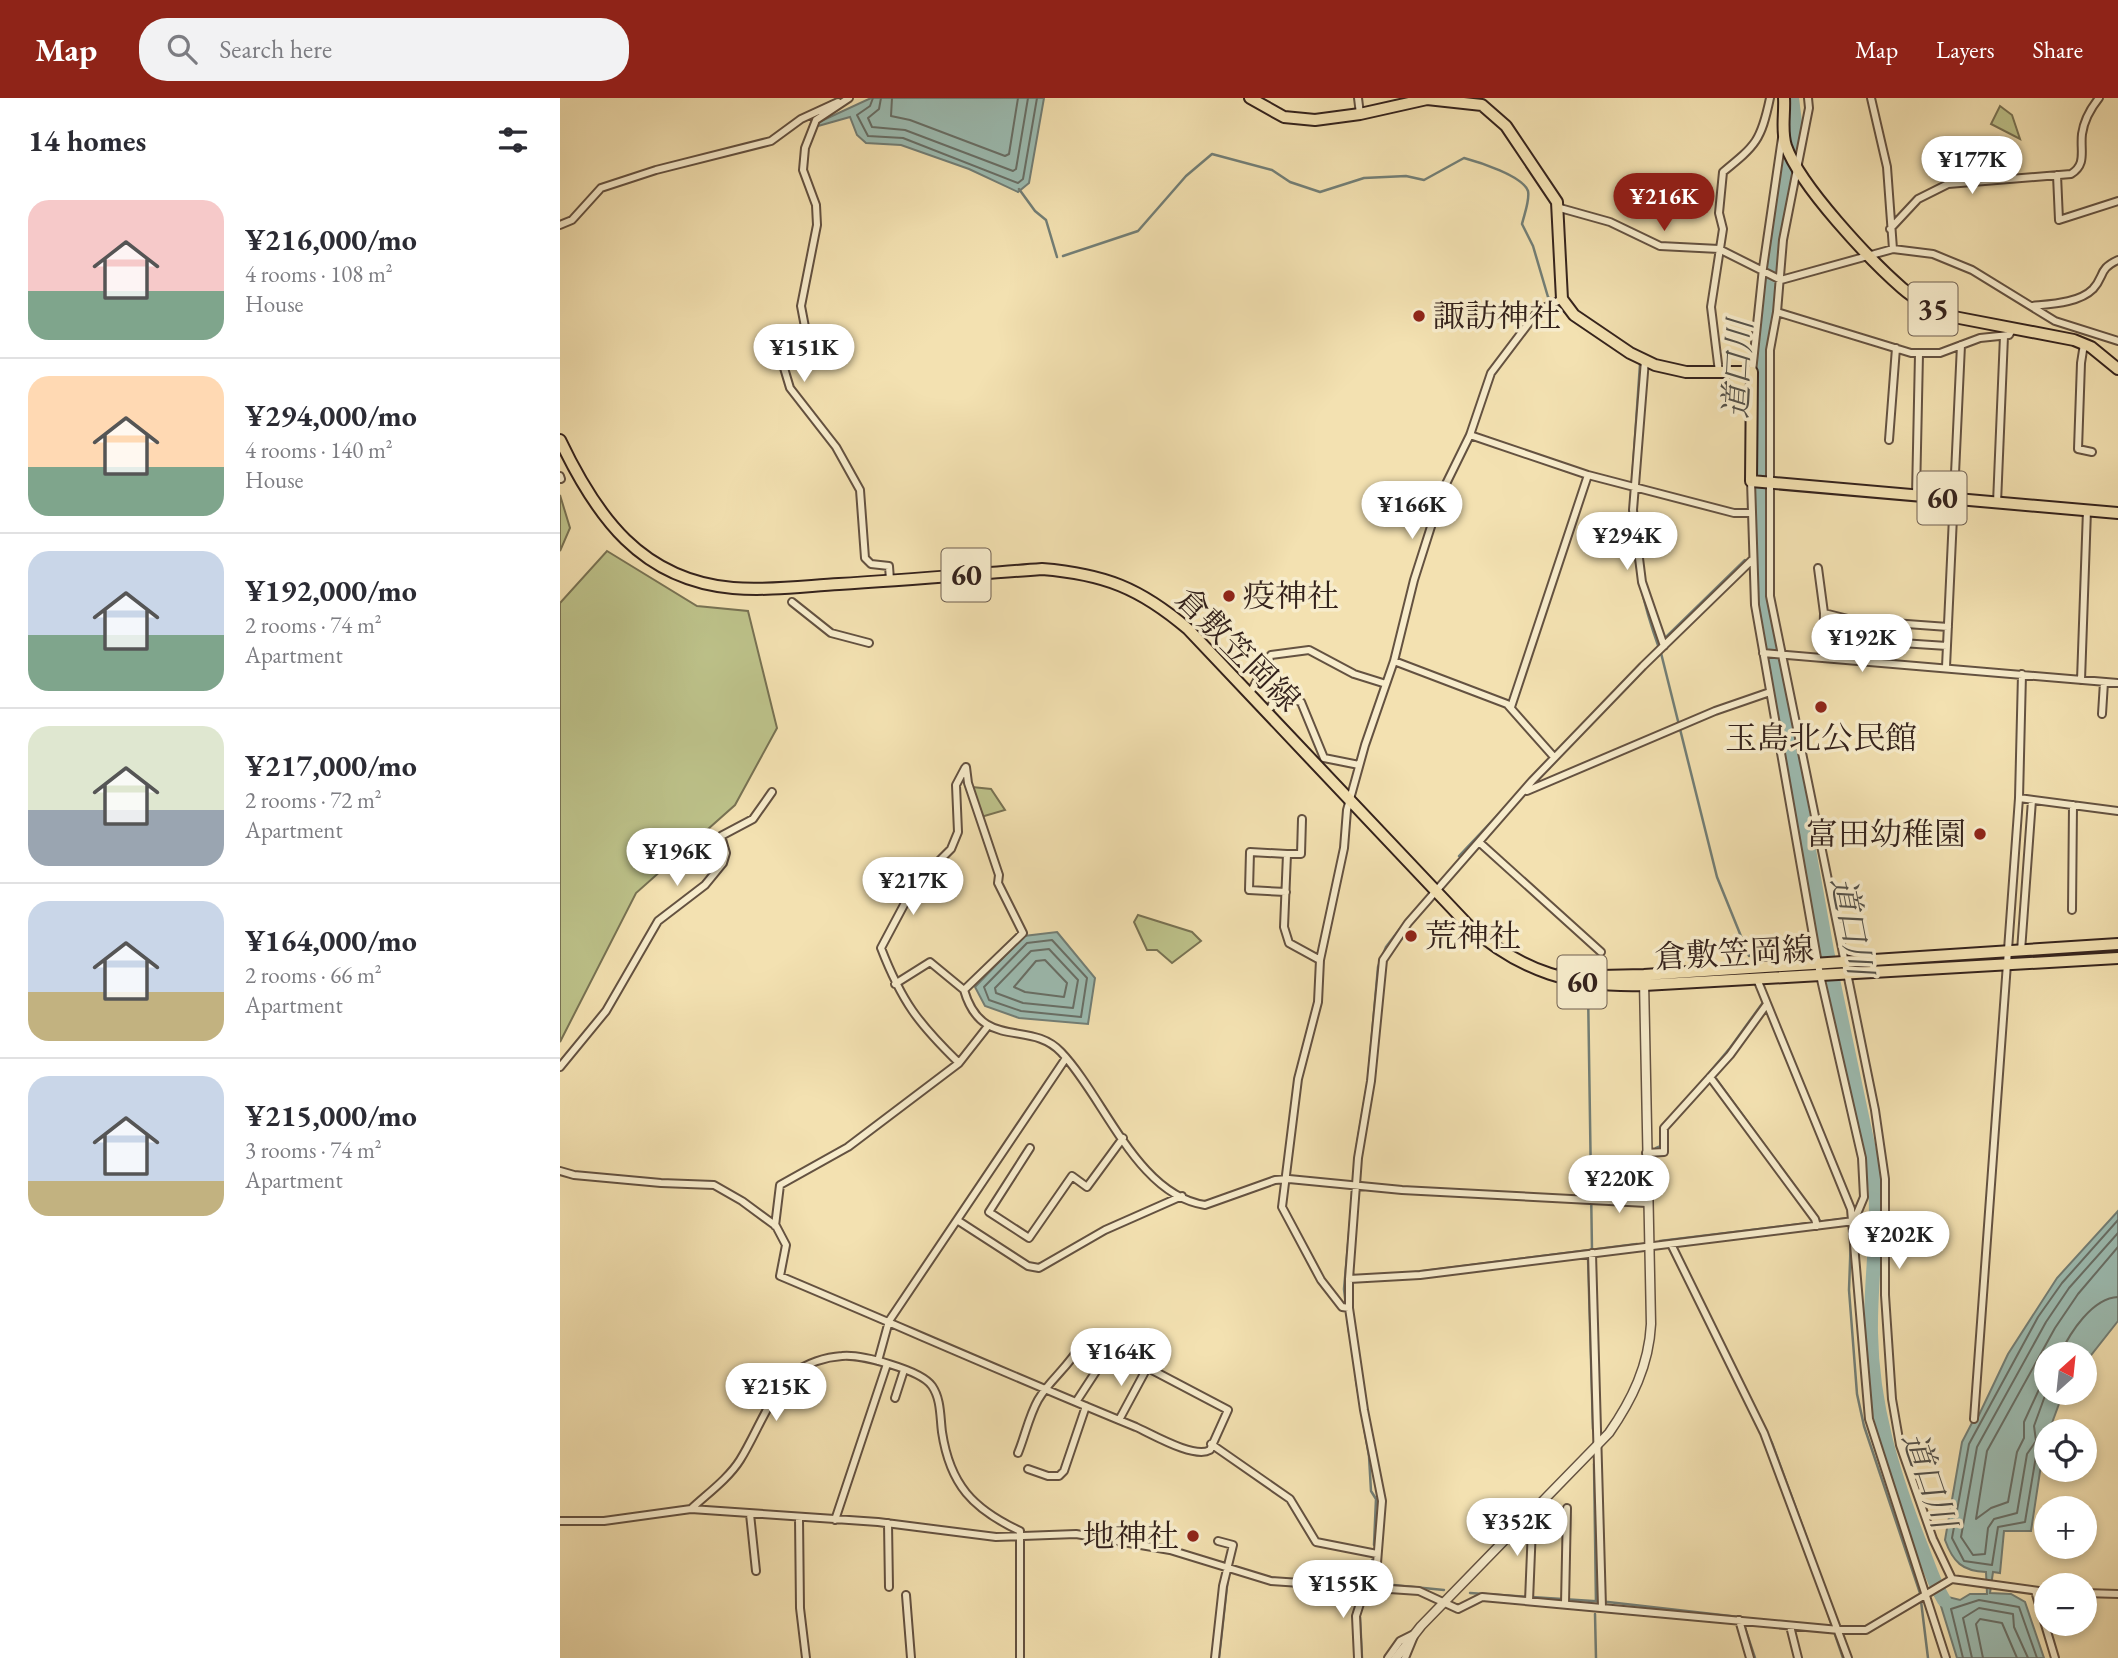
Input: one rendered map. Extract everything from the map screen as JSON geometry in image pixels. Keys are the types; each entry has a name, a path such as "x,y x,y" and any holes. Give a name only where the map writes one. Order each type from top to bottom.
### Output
{"main road":[{"path":"1250,98 1284,117 1315,120 1360,114 1417,99 1485,101 1506,126 1560,208 1556,301 1646,360 1686,372 1752,372 1760,482"},
{"name":"35","path":"1784,98 1783,129 1786,146 1797,167 1868,255 1902,289 1936,310 2009,332 2051,335 2084,344 2118,369"},
{"name":"倉敷笠岡線","path":"560,440 583,489 608,524 643,554 687,577 733,588 1042,569 1083,573 1108,579 1162,607 1188,629 1486,942 1545,974 1609,986 1644,980 2007,958 2118,958"},
{"name":"60","path":"1760,482 2118,513"},
{"name":"倉敷笠岡線","path":"2007,958 2021,951 2118,944"},
{"name":"倉敷笠岡線","path":"1644,980 1757,979 1819,970"}],"street":[{"path":"1357,98 1360,114"},
{"path":"1719,372 1711,307 1719,248 1723,172 1754,145 1763,132 1770,98"},
{"path":"1808,98 1809,108 1783,240 1777,312 1770,350 1760,482 1770,596 1875,1110 1885,1179 1887,1346 1900,1445 1949,1581"},
{"path":"1871,98 1887,167 1893,249"},
{"path":"1891,229 1918,199 1948,184 2071,174 2079,169 2085,124 2099,98"},
{"path":"560,225 572,220 601,188 656,170 771,141 822,108 848,99"},
{"path":"848,99 816,120 805,148 803,170 817,205 817,225 801,306 805,327 784,368 784,374 790,388 836,447 860,490 865,558 871,564 889,566 890,580"},
{"path":"1752,372 1783,129"},
{"path":"2057,175 2059,220 2118,201"},
{"path":"1560,208 1610,222 1660,246 1719,248 1779,278 1893,249 1933,254 1972,270 2055,321 2118,341"},
{"path":"2031,307 2069,300 2091,292 2105,266 2118,260"},
{"path":"1347,1308 1321,1280 1282,1207 1283,1180 1298,1079 1318,1002 1320,960 1344,848 1350,800 1394,661 1414,580 1442,492 1470,435 1499,359 1523,328 1556,301"},
{"path":"1777,312 1919,354 1940,353 1980,338 2009,332 1997,503"},
{"path":"2051,335 2055,321"},
{"path":"2084,344 2078,449 2092,452"},
{"path":"1946,667 1961,345"},
{"path":"1889,440 1896,348"},
{"path":"1916,496 1919,354"},
{"path":"1646,360 1633,510 1642,582 1664,646"},
{"path":"1470,435 1633,488 1734,513 1751,513"},
{"path":"1511,707 1588,475"},
{"path":"1760,482 1751,513 1752,560 1770,692 1819,970 1861,1158 1864,1198 1852,1222"},
{"path":"2081,680 2087,510"},
{"path":"1375,1588 1382,1501 1347,1308 1354,1187 1374,1059 1380,970 1392,944 1436,890 1525,792 1552,756 1752,560"},
{"path":"1818,568 1824,613 1823,658"},
{"path":"792,602 831,633 869,643"},
{"path":"1824,613 1852,620 1948,627"},
{"path":"1870,661 1871,641 1947,646"},
{"path":"1250,695 1271,655 1309,650 1354,674 1386,684"},
{"path":"1764,653 2118,683"},
{"path":"1394,661 1511,707 1552,756"},
{"path":"1974,1419 2019,798 2022,674"},
{"path":"2102,714 2104,682"},
{"path":"1525,792 1679,726 1770,692"},
{"path":"1271,708 1276,695 1301,702 1324,758 1359,765"},
{"path":"959,1063 922,1027 895,984 881,948 914,886 951,849 958,832 956,785 965,768 999,875 998,883 1023,933 964,990"},
{"path":"560,1068 606,1011 658,921 705,885 723,863 726,853 721,836 753,818 772,792"},
{"path":"2019,798 2118,811"},
{"path":"2021,951 2032,800"},
{"path":"2072,910 2073,805"},
{"path":"1286,892 1249,890 1250,852 1301,854 1302,819"},
{"path":"1479,842 1601,952"},
{"path":"1287,854 1284,926 1289,943 1320,960"},
{"path":"895,984 930,962 964,990 970,1011 988,1026 1046,1042 1066,1058 1153,1179 1182,1196 1205,1205 1283,1180 1354,1187 1647,1203"},
{"path":"1757,979 1852,1222 1858,1325 1868,1419 1922,1596 1946,1658"},
{"path":"1396,1658 1443,1603 1598,1446 1625,1411 1644,1365 1651,1324 1644,980"},
{"path":"1646,1153 1664,1152 1664,1128 1711,1075 1765,1001"},
{"path":"775,1226 780,1185 848,1147 959,1063 988,1026"},
{"path":"878,1361 889,1321 1066,1058"},
{"path":"1711,1075 1817,1224"},
{"path":"1030,1147 989,1212 1030,1238 1072,1176 1087,1186 1123,1138"},
{"path":"560,1171 574,1175 661,1183 710,1183 742,1201 775,1226 785,1242 780,1276 889,1321 954,1353 1045,1390 1086,1406 1181,1448 1204,1453 1210,1450 1228,1410 1147,1368 1082,1343 1070,1364 1045,1390 1037,1402 1018,1453"},
{"path":"957,1220 1028,1266 1039,1268 1105,1230 1182,1196"},
{"path":"1349,1279 1420,1275 1817,1224 1852,1222"},
{"path":"1669,1244 1764,1433 1835,1630 1848,1658"},
{"path":"1592,1253 1602,1603"},
{"path":"1076,1402 1108,1353"},
{"path":"691,1509 738,1462 765,1414 794,1373 818,1361 845,1355 878,1361 925,1379 936,1395 945,1446 963,1490 986,1513 1020,1531 1020,1658"},
{"path":"835,1520 887,1364"},
{"path":"1119,1420 1147,1368"},
{"path":"895,1398 904,1370"},
{"path":"1028,1469 1048,1476 1059,1476 1064,1471 1086,1406"},
{"path":"1211,1444 1290,1499 1316,1542 1377,1554"},
{"path":"1565,1602 1567,1508"},
{"path":"560,1521 604,1521 691,1509 888,1523 1021,1538 1076,1534 1160,1548 1271,1581 1419,1591 1458,1609 1480,1597 1602,1603 1835,1630 1867,1630 1949,1581 1977,1581 2034,1591"},
{"path":"750,1514 756,1571"},
{"path":"799,1518 800,1608 806,1658"},
{"path":"1529,1518 1532,1527 1529,1599"},
{"path":"888,1523 889,1587"},
{"path":"1215,1658 1227,1568 1233,1545 1218,1541"},
{"path":"1358,1658 1356,1616 1365,1588"},
{"path":"2097,1593 2118,1594"},
{"path":"906,1595 911,1658"},
{"path":"1739,1620 1750,1658"},
{"path":"1790,1626 1798,1658"},
{"path":"1388,1658 1400,1641 1414,1634"},
{"path":"1405,1658 1413,1643 1414,1634"},
{"path":"2048,1636 2055,1658"}],"green space":[{"path":"2000,106 2012,115 2020,139 1991,124"},
{"path":"560,495 570,528 560,551"},
{"path":"607,551 697,606 748,611 777,728 735,805 636,893 560,1042 560,603"},
{"path":"972,787 991,789 1005,810 981,817"},
{"path":"1138,915 1192,932 1201,941 1172,963 1157,950 1147,950 1134,922"}],"water":[{"path":"871,98 1044,98 1029,183 1018,192 969,169 901,145 866,143 857,135 850,117 818,126 819,122"},
{"path":"1057,932 1095,978 1088,1024 1019,1018 985,1006 975,987 1024,936"},
{"path":"2118,1211 2118,1321 2097,1348 2097,1342 2034,1342 2034,1405 2059,1405 2053,1419 2034,1419 2034,1482 2038,1482 2036,1496 2034,1496 2031,1531 2004,1531 2000,1573 1993,1572 1990,1593 2011,1594 2025,1602 2034,1636 2037,1636 2044,1658 1957,1658 1940,1603 1934,1594 1943,1588 1948,1597 1960,1600 1970,1594 1987,1594 1986,1572 1971,1570 1960,1564 1951,1554 1945,1540 1962,1442 1974,1419 1978,1417 2008,1354 2057,1278"}],"waterway":[{"name":"道口川","path":"1792,98 1796,130 1769,285 1764,353 1760,493 1766,631 1778,677 1828,956 1874,1173 1876,1212 1871,1333 1875,1387 1901,1490 1930,1571 1944,1600"},
{"path":"1063,256 1138,231 1186,176 1212,154 1272,170 1290,182 1320,192 1364,178 1406,176 1424,180 1464,158 1500,170 1518,180 1528,191 1522,224 1533,246 1548,297 1568,315"},
{"path":"1019,189 1035,211 1046,220 1057,257"},
{"path":"1640,364 1630,511 1639,580 1659,648"},
{"path":"1663,640 1745,560"},
{"path":"1661,653 1717,877 1749,956"},
{"path":"1459,856 1627,678"},
{"path":"1357,1144 1368,1080 1378,967 1386,947 1405,922"},
{"path":"1588,988 1592,1250"},
{"path":"1662,1129 1730,1048 1764,1001"},
{"path":"1714,1076 1821,1222"},
{"path":"1656,1148 1661,1146"},
{"path":"1349,1332 1344,1289 1353,1189"},
{"path":"1660,1241 1850,1218"},
{"path":"1851,1235 1849,1290 1857,1394 1864,1426 1920,1593 1928,1658"},
{"path":"1408,1273 1637,1244"},
{"path":"1668,1246 1686,1281"},
{"path":"1588,1257 1593,1429"},
{"path":"1739,1376 1772,1443 1809,1544"},
{"path":"1356,1380 1369,1456 1371,1491 1376,1499 1374,1545"},
{"path":"1594,1464 1596,1604"},
{"path":"1370,1584 1372,1560"},
{"path":"1263,1576 1281,1579"},
{"path":"1219,1658 1228,1577"},
{"path":"1383,1584 1444,1590"},
{"path":"1470,1593 1608,1602 1739,1617"},
{"path":"1595,1614 1596,1658"},
{"path":"1828,1614 1843,1658"},
{"path":"1360,1617 1362,1658"},
{"path":"1745,1628 1755,1658"}],"place":[{"name":"諏訪神社","path":"1419,316"},
{"name":"疫神社","path":"1229,596"},
{"name":"玉島北公民館","path":"1821,707"},
{"name":"富田幼稚園","path":"1980,834"},
{"name":"荒神社","path":"1411,936"},
{"name":"地神社","path":"1193,1536"}]}
